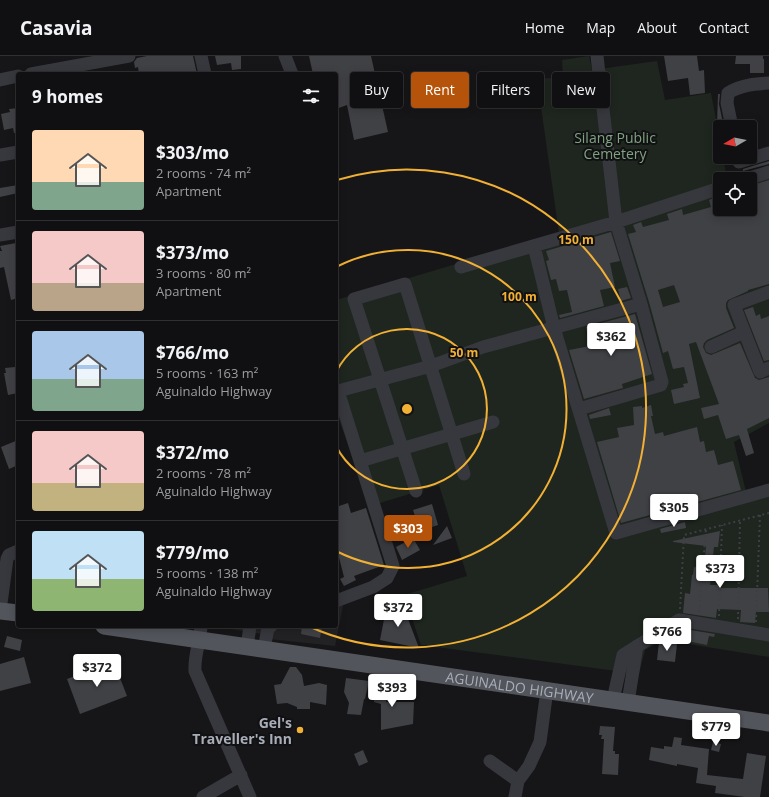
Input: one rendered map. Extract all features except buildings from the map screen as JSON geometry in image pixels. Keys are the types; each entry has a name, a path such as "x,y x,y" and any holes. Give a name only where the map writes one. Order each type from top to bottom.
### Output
{"main road":[{"path":"0,611 16,613"},
{"name":"AGUINALDO HIGHWAY","path":"132,628 201,633 247,647 769,723"}],"street":[{"path":"42,72 129,56"},
{"path":"201,56 205,72"},
{"path":"285,56 291,72"},
{"path":"579,409 661,384 662,382 641,304 616,222 597,56"},
{"path":"0,80 16,76"},
{"path":"731,120 727,103 728,93 737,87 769,83 769,76"},
{"path":"0,155 16,152"},
{"path":"757,157 769,153"},
{"path":"757,176 769,172"},
{"path":"461,267 616,222 713,190"},
{"path":"0,235 16,232"},
{"path":"534,246 554,328 616,533 769,490"},
{"path":"416,491 354,299 405,284 464,474"},
{"path":"769,292 734,305 760,372 769,368"},
{"path":"338,600 373,586 387,578 393,566 338,391 431,366 483,347 641,304"},
{"path":"711,347 744,332"},
{"path":"360,461 493,422"},
{"path":"0,611 7,559 9,555 16,552"},
{"path":"620,701 637,646 679,620 769,636"},
{"path":"247,647 250,628"},
{"path":"264,649 268,628"},
{"path":"201,633 194,659 195,671 250,797"},
{"path":"515,797 518,782 529,766 540,742 547,690"},
{"path":"490,761 518,782"},
{"path":"203,797 240,776"}],"path":[{"path":"679,620 684,535 769,513"},
{"path":"756,633 760,515"},
{"path":"737,630 740,520"},
{"path":"719,627 722,525"},
{"path":"698,624 706,529"}],"shaded area":[{"path":"344,601 335,646 269,639 275,628 338,628 338,603"},
{"path":"224,628 264,628 261,634"}],"green space":[{"name":"Silang Public Cemetery","path":"589,56 592,70 657,61 665,100 711,93 716,120 713,120 713,164 724,164 726,172 713,172 713,216 757,216 756,172 769,168 769,423 734,442 748,500 769,495 769,657 664,640 645,650 639,674 421,645 404,595 467,576 439,485 370,506 338,417 338,299 559,233 541,108 544,108 544,78 552,78 552,108 610,108 610,72 563,72 562,60"}],"place":[{"name":"Gel's Traveller's Inn","path":"300,730"}]}
